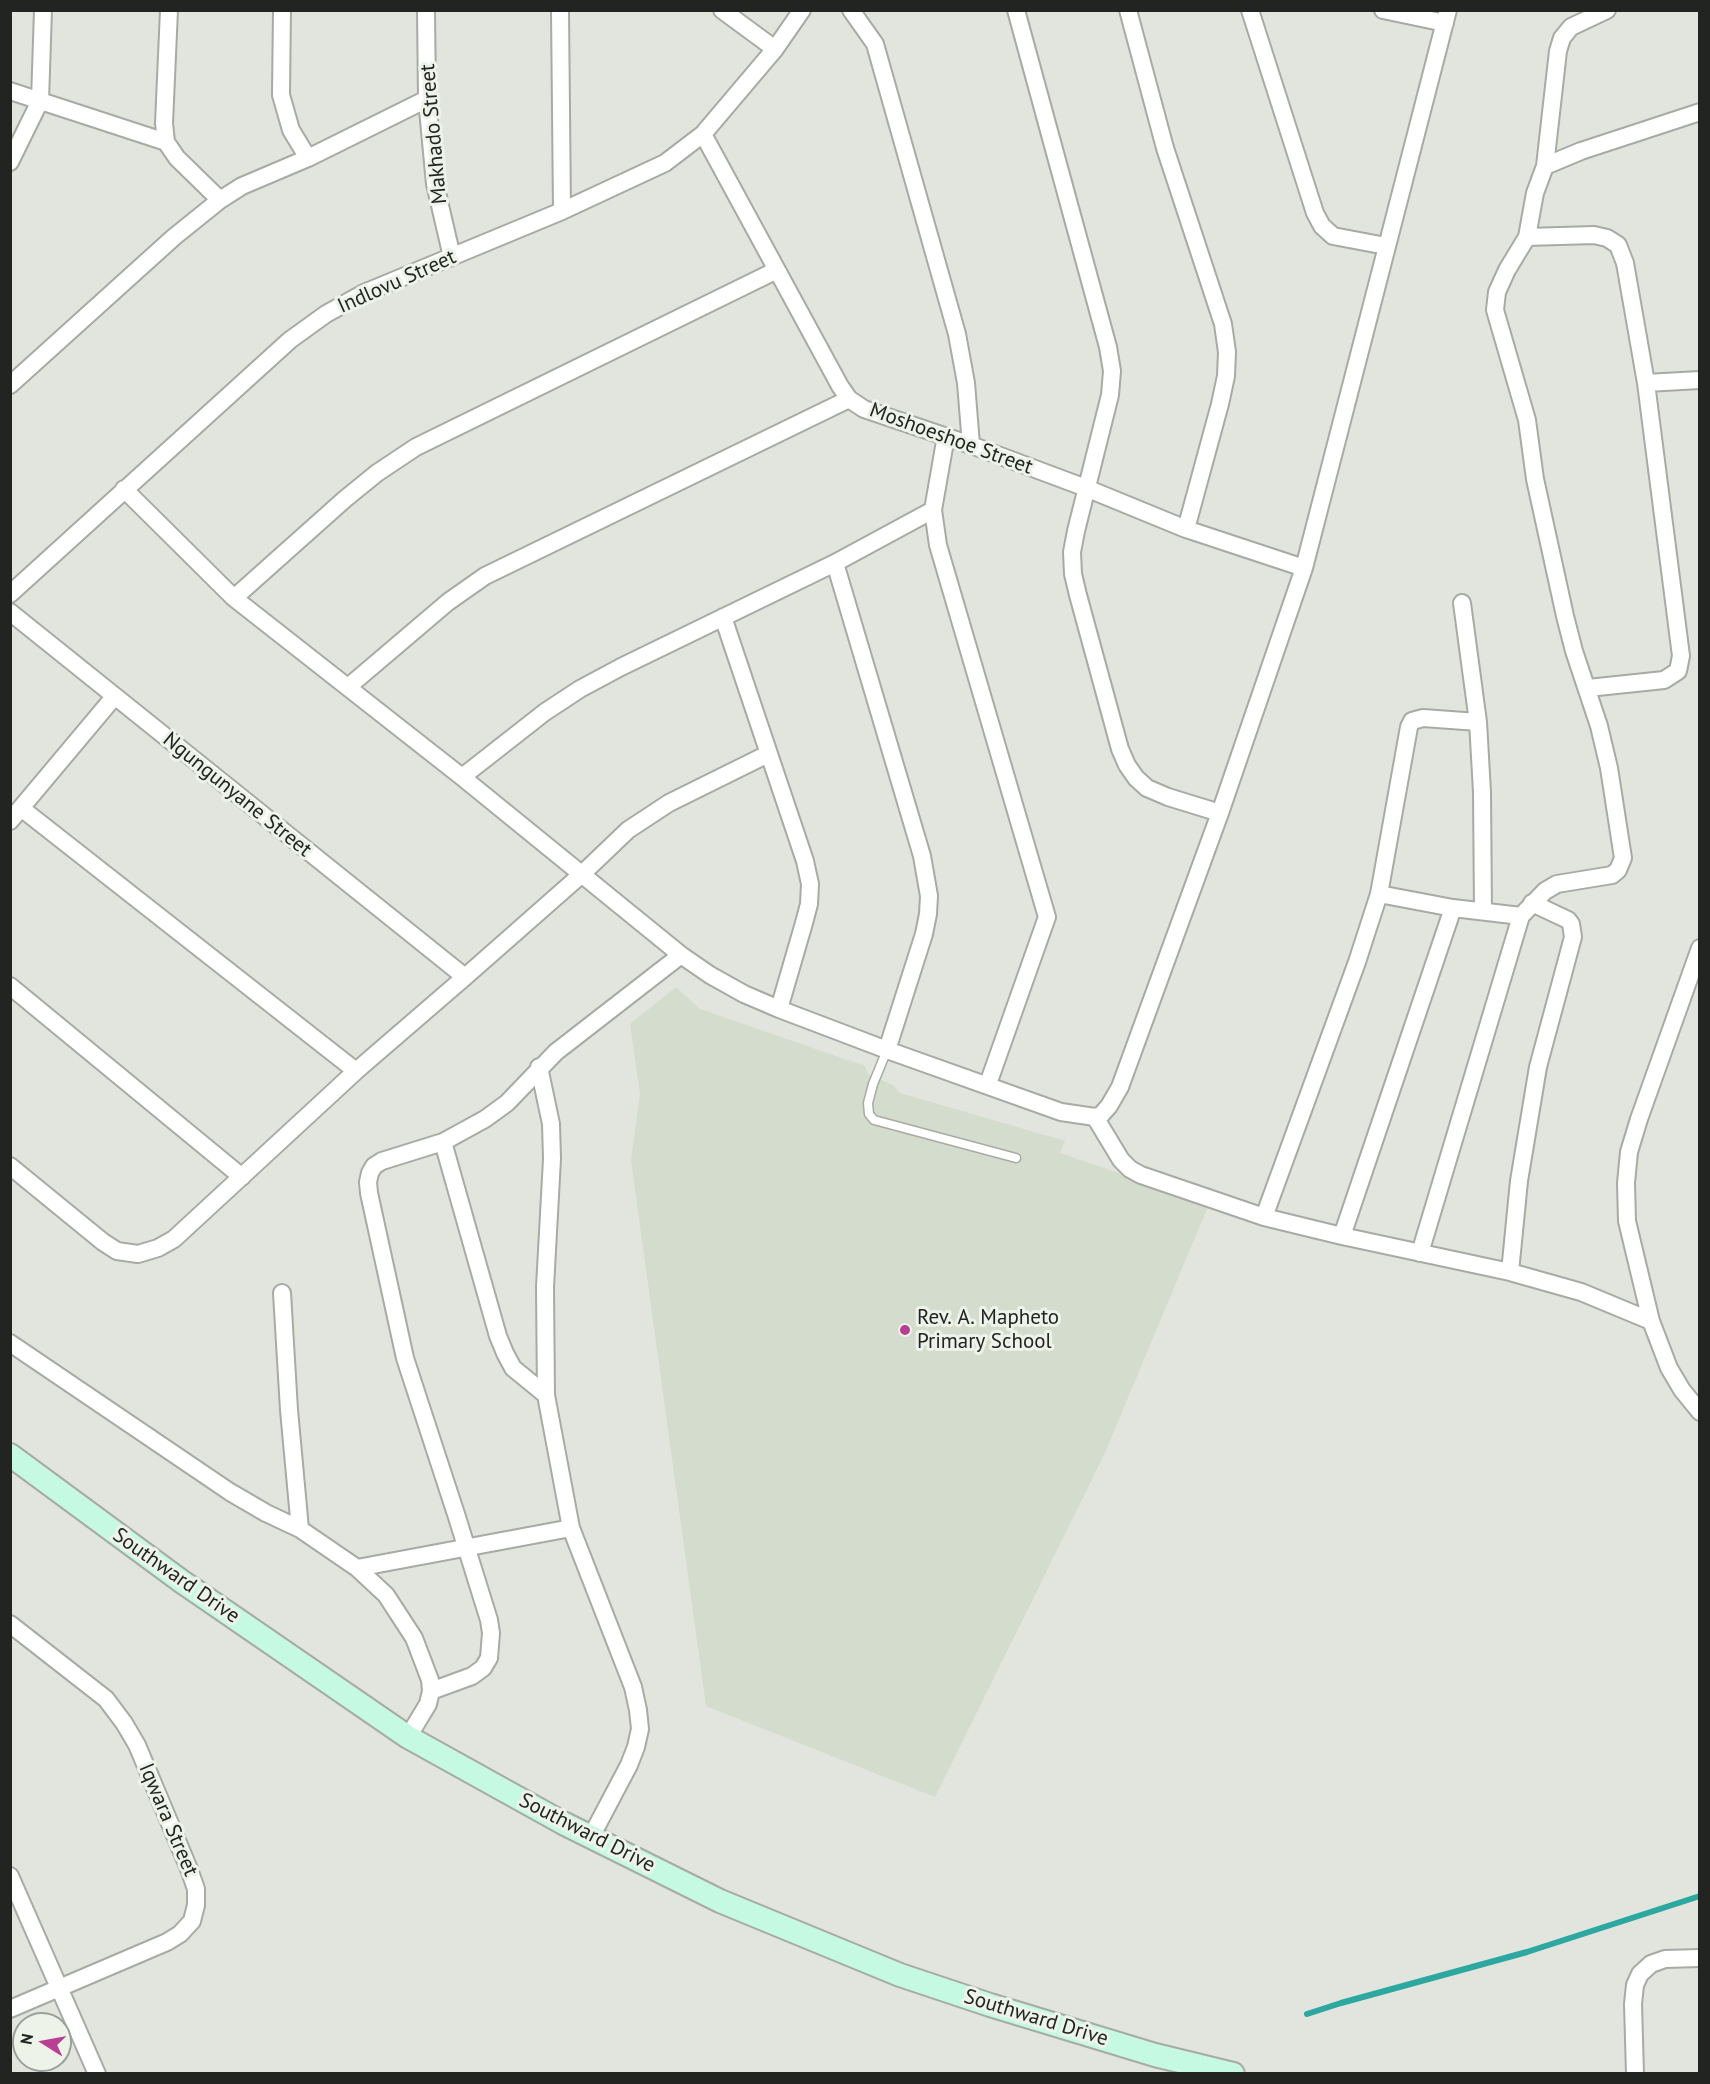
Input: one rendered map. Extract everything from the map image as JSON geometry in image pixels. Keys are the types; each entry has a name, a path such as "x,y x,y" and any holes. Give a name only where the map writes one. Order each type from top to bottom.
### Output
{"main road":[{"name":"Southward Drive","path":"10,1455 181,1581 408,1737 591,1837 720,1901 900,1975 1155,2055 1229,2073"}],"street":[{"path":"10,162 40,101 43,10"},
{"path":"169,10 164,123 166,142 177,158 220,200"},
{"path":"282,10 281,95 291,130 308,158"},
{"name":"Makhado Street","path":"426,10 427,99 435,184 452,257"},
{"path":"560,10 562,211"},
{"path":"722,10 775,49"},
{"name":"Indlovu Street","path":"10,594 290,340 326,314 364,293 562,211 665,163 703,134 775,49 802,10"},
{"path":"851,10 875,44 957,334 966,383 971,445"},
{"path":"1016,10 1108,347 1112,370 1110,395 1076,531 1072,552 1073,574 1120,749 1132,771 1147,788 1220,813"},
{"path":"1128,10 1165,148 1223,324 1227,352 1222,395 1186,529"},
{"path":"1250,10 1315,213 1322,226 1333,236 1386,246"},
{"path":"124,489 234,598 462,777 681,955 710,975 779,1010 887,1050 988,1084 1061,1112 1095,1117 1101,1115 1120,1086 1220,813 1304,568 1447,17 1383,10"},
{"path":"1420,1253 1526,910 1545,891 1557,884 1612,874 1622,865 1623,850 1609,768 1588,688 1574,651 1565,616 1535,480 1527,420 1495,310 1497,292 1527,237 1535,193 1545,166 1558,51 1562,38 1571,27 1607,10"},
{"path":"10,91 166,142"},
{"path":"10,385 174,237 220,200 242,186 308,158 427,99"},
{"path":"1545,166 1581,151 1700,112"},
{"name":"Moshoeshoe Street","path":"703,134 849,399 864,409 971,445 1186,529 1304,568"},
{"path":"1527,237 1594,236 1607,238 1618,245 1625,263 1646,383 1681,656 1678,671 1664,680 1588,688"},
{"path":"234,598 377,473 416,447 777,270"},
{"path":"1646,383 1700,380"},
{"path":"348,687 448,602 485,576 849,399"},
{"path":"946,436 933,510 938,545 1047,917 988,1084"},
{"path":"462,777 545,712 580,689 835,563 933,510"},
{"path":"835,563 922,855 929,896 924,934 887,1050"},
{"path":"1462,603 1478,722 1482,792 1483,911"},
{"name":"Ngungunyane Street","path":"10,612 465,977"},
{"path":"723,617 805,861 810,884 809,904 779,1010"},
{"path":"114,697 16,815 356,1071"},
{"path":"1264,1217 1357,962 1379,894 1407,736 1412,721 1423,718 1478,722"},
{"path":"10,1166 117,1251 138,1254 158,1248 174,1239 356,1071 465,977 628,830 647,816 768,754"},
{"path":"1379,894 1453,908 1483,911 1526,910 1568,920 1571,924 1572,937 1538,1067 1519,1181 1510,1272"},
{"path":"1342,1236 1453,908"},
{"path":"1700,948 1639,1119 1629,1152 1626,1183 1627,1221 1651,1321 1669,1368 1682,1390 1700,1412"},
{"path":"431,1691 472,1676 483,1668 489,1658 491,1645 489,1620 405,1358 391,1301 368,1182 370,1173 382,1161 443,1142 485,1119 507,1102 539,1067 579,1033 681,955"},
{"path":"10,986 242,1176"},
{"path":"539,1067 551,1124 552,1159 545,1287 546,1395 571,1528 633,1687 640,1729 629,1765 591,1837"},
{"path":"1095,1117 1111,1146 1130,1169 1141,1175 1264,1217 1510,1272 1581,1292 1651,1321"},
{"path":"443,1142 505,1353 513,1368 546,1395"},
{"path":"282,1293 289,1410 300,1529"},
{"path":"10,1343 230,1492 300,1529 357,1568 386,1595 414,1638 424,1662 431,1691 428,1704 408,1737"},
{"path":"357,1568 571,1528"},
{"name":"Iqwara Street","path":"10,1624 106,1699 124,1723 141,1755 196,1889 196,1905 192,1921 180,1934 167,1942 10,2008"},
{"path":"10,1876 97,2073"},
{"path":"1635,2073 1633,2004 1635,1985 1640,1974 1651,1964 1665,1959 1700,1958"}],"lane":[{"path":"887,1050 868,1103 869,1114 874,1120 1016,1158"}],"shaded area":[{"name":"Rev. A. Mapheto Primary School","path":"676,987 700,1009 865,1066 868,1074 893,1085 900,1093 1065,1141 1060,1153 1209,1204 1104,1455 935,1797 706,1706 631,1160 640,1094 630,1024"}],"waterway":[{"path":"1307,2014 1527,1952 1700,1896"}],"place":[{"name":"Rev. A. Mapheto Primary School","path":"905,1330"}]}
